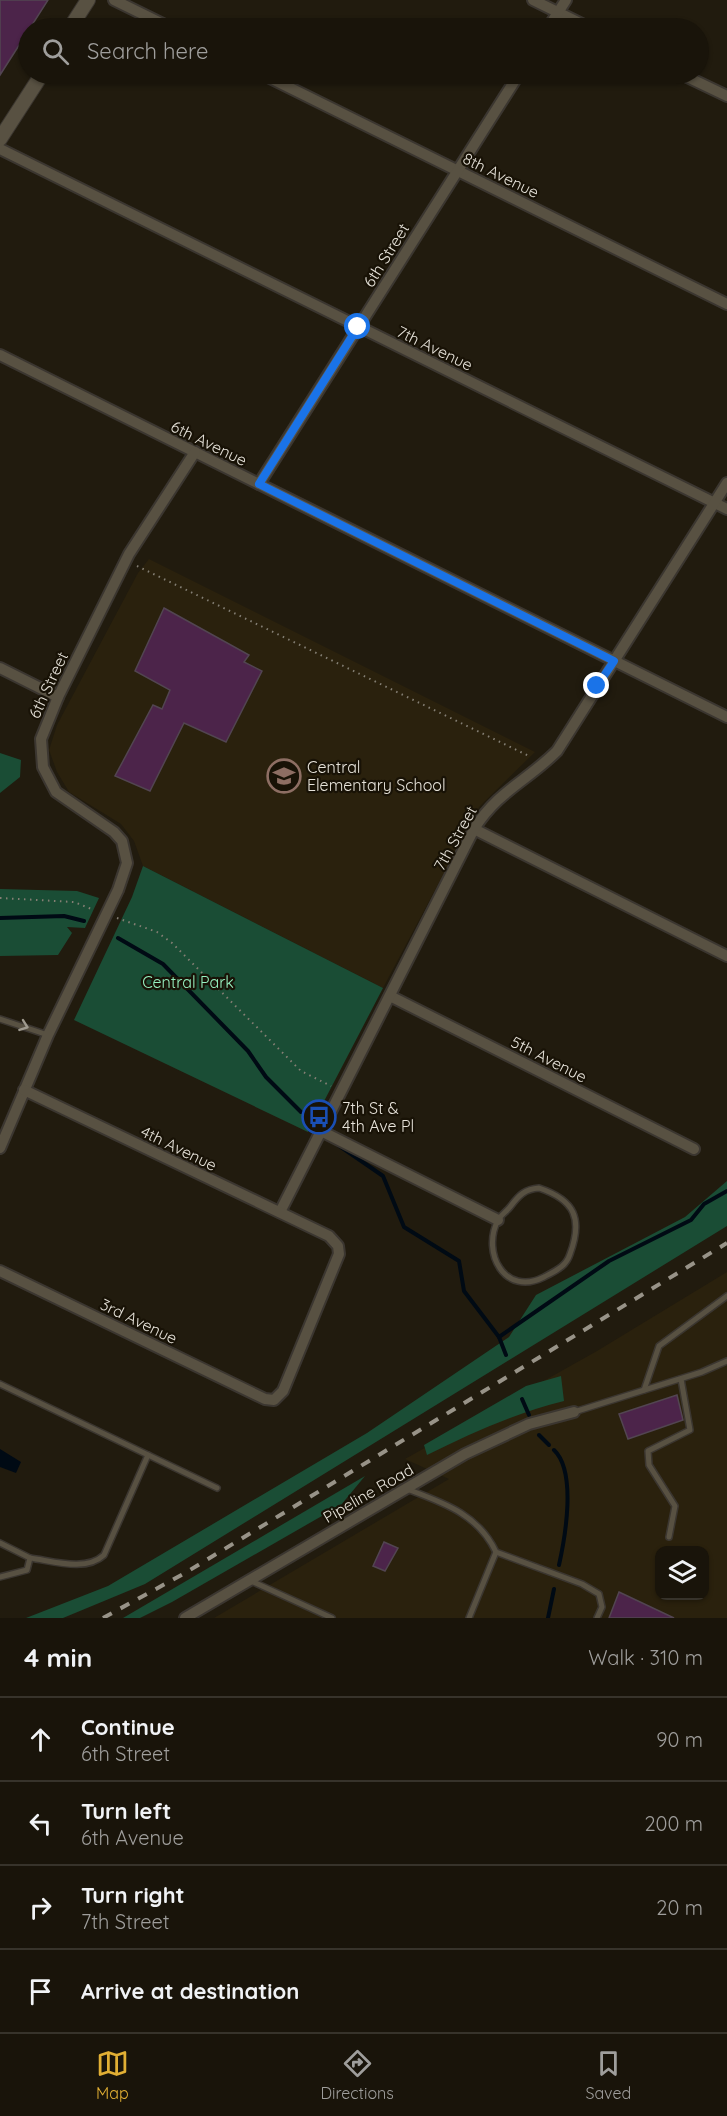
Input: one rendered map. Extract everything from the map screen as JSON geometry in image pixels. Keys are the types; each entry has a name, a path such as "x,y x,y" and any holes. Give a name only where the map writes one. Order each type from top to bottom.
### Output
{"street":[{"path":"76,18 88,0"},
{"path":"114,0 151,18"},
{"path":"533,0 570,18"},
{"path":"554,18 566,0"},
{"path":"0,139 36,84"},
{"name":"8th Avenue","path":"282,84 727,304"},
{"name":"6th Street","path":"259,484 513,84"},
{"path":"702,84 727,96"},
{"name":"7th Avenue","path":"0,149 727,510"},
{"name":"6th Avenue","path":"0,355 727,717"},
{"name":"6th Street","path":"0,1148 48,1035 125,874 126,853 114,832 66,801 47,779 40,754 41,739 58,697 126,560 195,452"},
{"name":"7th Street","path":"280,1212 474,829 499,796 557,751 727,483"},
{"path":"0,668 58,697"},
{"path":"474,829 727,956"},
{"name":"5th Avenue","path":"390,996 694,1149"},
{"name":"4th Avenue","path":"24,1090 335,1240 339,1254 283,1391 274,1400 265,1398"},
{"path":"321,1131 498,1220"},
{"name":"3rd Avenue","path":"0,1271 265,1398"},
{"name":"Pipeline Road","path":"185,1618 465,1454 529,1424 574,1412"}],"lane":[{"path":"0,1019 48,1035"},
{"path":"529,1188 551,1192 565,1201 574,1211 578,1221 567,1262 534,1282 519,1281 500,1272 493,1252 498,1220 529,1188"},
{"path":"644,1390 659,1346 727,1296"},
{"path":"574,1412 681,1379 727,1361"},
{"path":"669,1537 675,1506 649,1465 648,1451 690,1430 681,1379"},
{"path":"0,1384 217,1488"},
{"path":"0,1544 30,1558 80,1564 96,1563 104,1556 148,1455"},
{"path":"405,1488 454,1507 488,1535 496,1552 582,1584 599,1594 602,1607 597,1618"},
{"path":"469,1618 496,1552"},
{"path":"0,1577 27,1570 30,1558"},
{"path":"249,1581 332,1618"}],"path":[{"path":"126,560 544,763"},
{"path":"0,898 74,902 157,932 172,943 301,1071 341,1092"}],"shaded area":[{"name":"Central Elementary School","path":"149,559 535,752 479,807 383,988 143,866 134,841 121,824 69,792 57,772 49,750 57,725 138,573"},
{"path":"727,1272 727,1618 214,1618 449,1479 405,1459 597,1351"},
{"path":"0,1449 21,1462 16,1473 0,1467"}],"green space":[{"path":"0,753 21,760 20,777 0,793"},
{"name":"Central Park","path":"143,866 383,988 308,1132 74,1020 132,897"},
{"path":"0,889 77,891 99,898 85,928 67,927 72,933 58,955 0,956"},
{"path":"727,1181 727,1226 145,1584 63,1618 26,1618 108,1586 367,1433 509,1337 536,1295 685,1217"},
{"path":"561,1376 564,1401 494,1424 427,1455 424,1445 526,1386"},
{"path":"365,1476 341,1505 172,1602 140,1618 123,1618"}],"building":[{"path":"0,0 48,0 36,18 18,18 18,47 0,75"},
{"path":"164,608 249,655 244,662 262,671 226,742 184,723 150,791 115,776 153,705 162,709 170,690 135,671"},
{"path":"677,1395 683,1420 628,1439 619,1414"},
{"path":"384,1542 398,1548 385,1571 373,1566"},
{"path":"619,1592 674,1618 609,1618"}],"waterway":[{"path":"0,918 64,916 84,921"},
{"path":"118,938 163,964 248,1051 266,1077 301,1112"},
{"path":"338,1145 383,1176 404,1227 459,1261 464,1291 499,1337 506,1355"},
{"path":"499,1337 609,1261 691,1220 704,1204 727,1191"},
{"path":"522,1399 529,1415"},
{"path":"539,1435 549,1445"},
{"path":"554,1450 561,1460 567,1489 566,1523 559,1565"},
{"path":"548,1618 554,1589"}],"railway":[{"path":"103,1618 185,1573 727,1243"}],"place":[{"name":"Central Elementary School","path":"284,776"},
{"name":"7th St & 4th Ave Pl","path":"319,1117"}],"route":[{"path":"358,327 259,484 614,661 597,686"}]}
